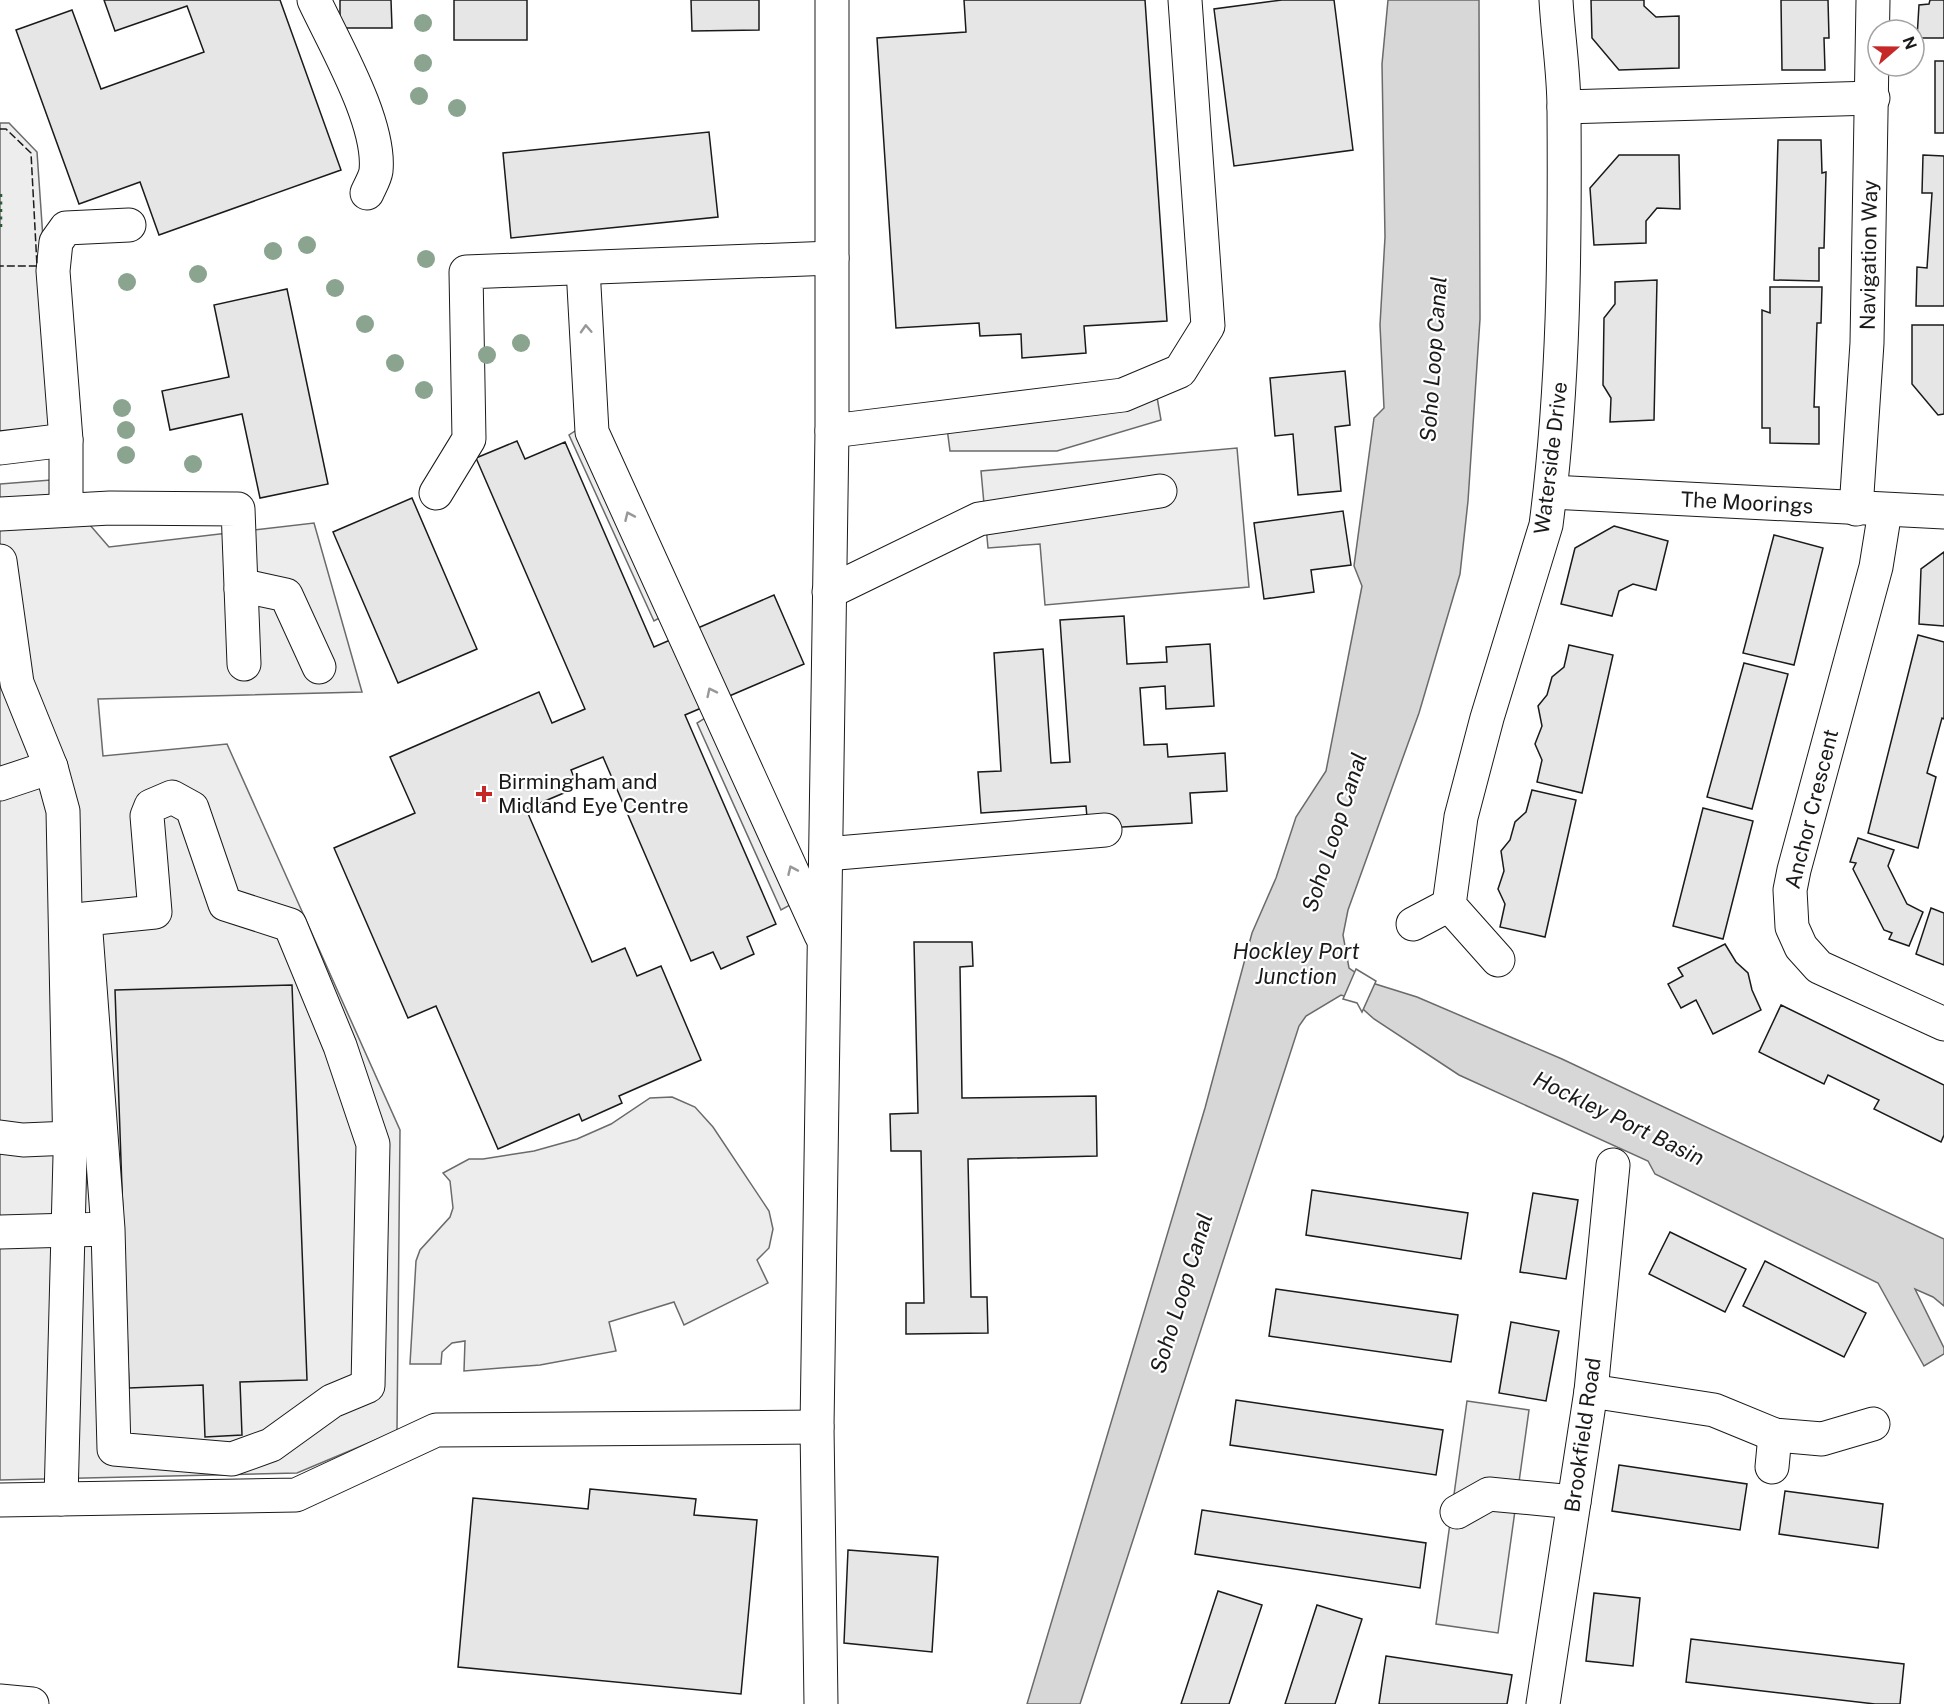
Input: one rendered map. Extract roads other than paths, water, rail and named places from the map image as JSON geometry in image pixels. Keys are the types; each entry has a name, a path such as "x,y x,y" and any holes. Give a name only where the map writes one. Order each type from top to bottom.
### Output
{"street":[{"path":"314,0 363,106 374,141 376,172 368,193"},
{"path":"821,1704 817,1427 832,431 832,0"},
{"path":"832,431 1124,395 1180,371 1208,326 1185,0"},
{"name":"Waterside Drive","path":"1449,905 1461,818 1487,718 1546,525 1551,492 1563,346 1564,107 1556,0"},
{"name":"Navigation Way","path":"1871,510 1867,343 1873,0"},
{"path":"1564,107 1873,98"},
{"path":"66,510 66,440 53,271 56,242 66,228 129,225"},
{"path":"436,493 470,439 466,272 832,258"},
{"path":"583,268 592,432 825,942"},
{"path":"0,448 66,440"},
{"path":"829,592 979,519 1160,491"},
{"name":"The Moorings","path":"1551,492 1944,512"},
{"path":"0,514 66,510 238,509 244,664"},
{"name":"Anchor Crescent","path":"1871,510 1876,567 1794,870 1790,911 1792,927 1801,946 1819,967 1944,1024"},
{"path":"0,561 8,686 51,767 63,811 70,1138 61,1499"},
{"path":"241,589 254,588 286,596 319,667"},
{"path":"0,784 51,767"},
{"path":"172,797 192,808 225,904 290,925 340,1046 370,1133 373,1144 368,1386 332,1401 271,1445 232,1459 114,1449 108,1229 85,919 155,912 147,816 151,806 172,797"},
{"path":"826,854 1105,830"},
{"path":"1413,924 1449,905 1497,960"},
{"path":"0,1137 23,1140 70,1138"},
{"name":"Brookfield Road","path":"1543,1704 1591,1391 1613,1165"},
{"path":"0,1232 68,1232 108,1229"},
{"path":"1591,1391 1714,1410 1773,1451 1873,1424"},
{"path":"0,1500 296,1495 436,1430 817,1427"},
{"path":"1457,1512 1489,1494 1574,1502"},
{"path":"0,1701 32,1704"}],"water":[{"path":"1388,0 1479,0 1480,319 1468,501 1460,574 1419,713 1348,910 1343,935 1349,968 1369,982 1417,997 1562,1059 1944,1239 1944,1306 1933,1297 1915,1289 1944,1348 1944,1354 1924,1366 1878,1283 1655,1174 1648,1161 1459,1075 1374,1019 1364,1010 1359,1001 1341,995 1306,1016 1299,1026 1080,1704 1027,1704 1205,1108 1252,933 1276,878 1296,817 1326,771 1362,586 1354,566 1374,418 1384,408 1380,325 1385,237 1382,64"}],"place":[{"name":"Birmingham and Midland Eye Centre","path":"484,794"}],"water label":[{"name":"Soho Loop Canal","path":"1433,359"},
{"name":"Soho Loop Canal","path":"1334,832"},
{"name":"Hockley Port Junction","path":"1296,964"},
{"name":"Hockley Port Basin","path":"1619,1118"},
{"name":"Soho Loop Canal","path":"1181,1293"}]}
